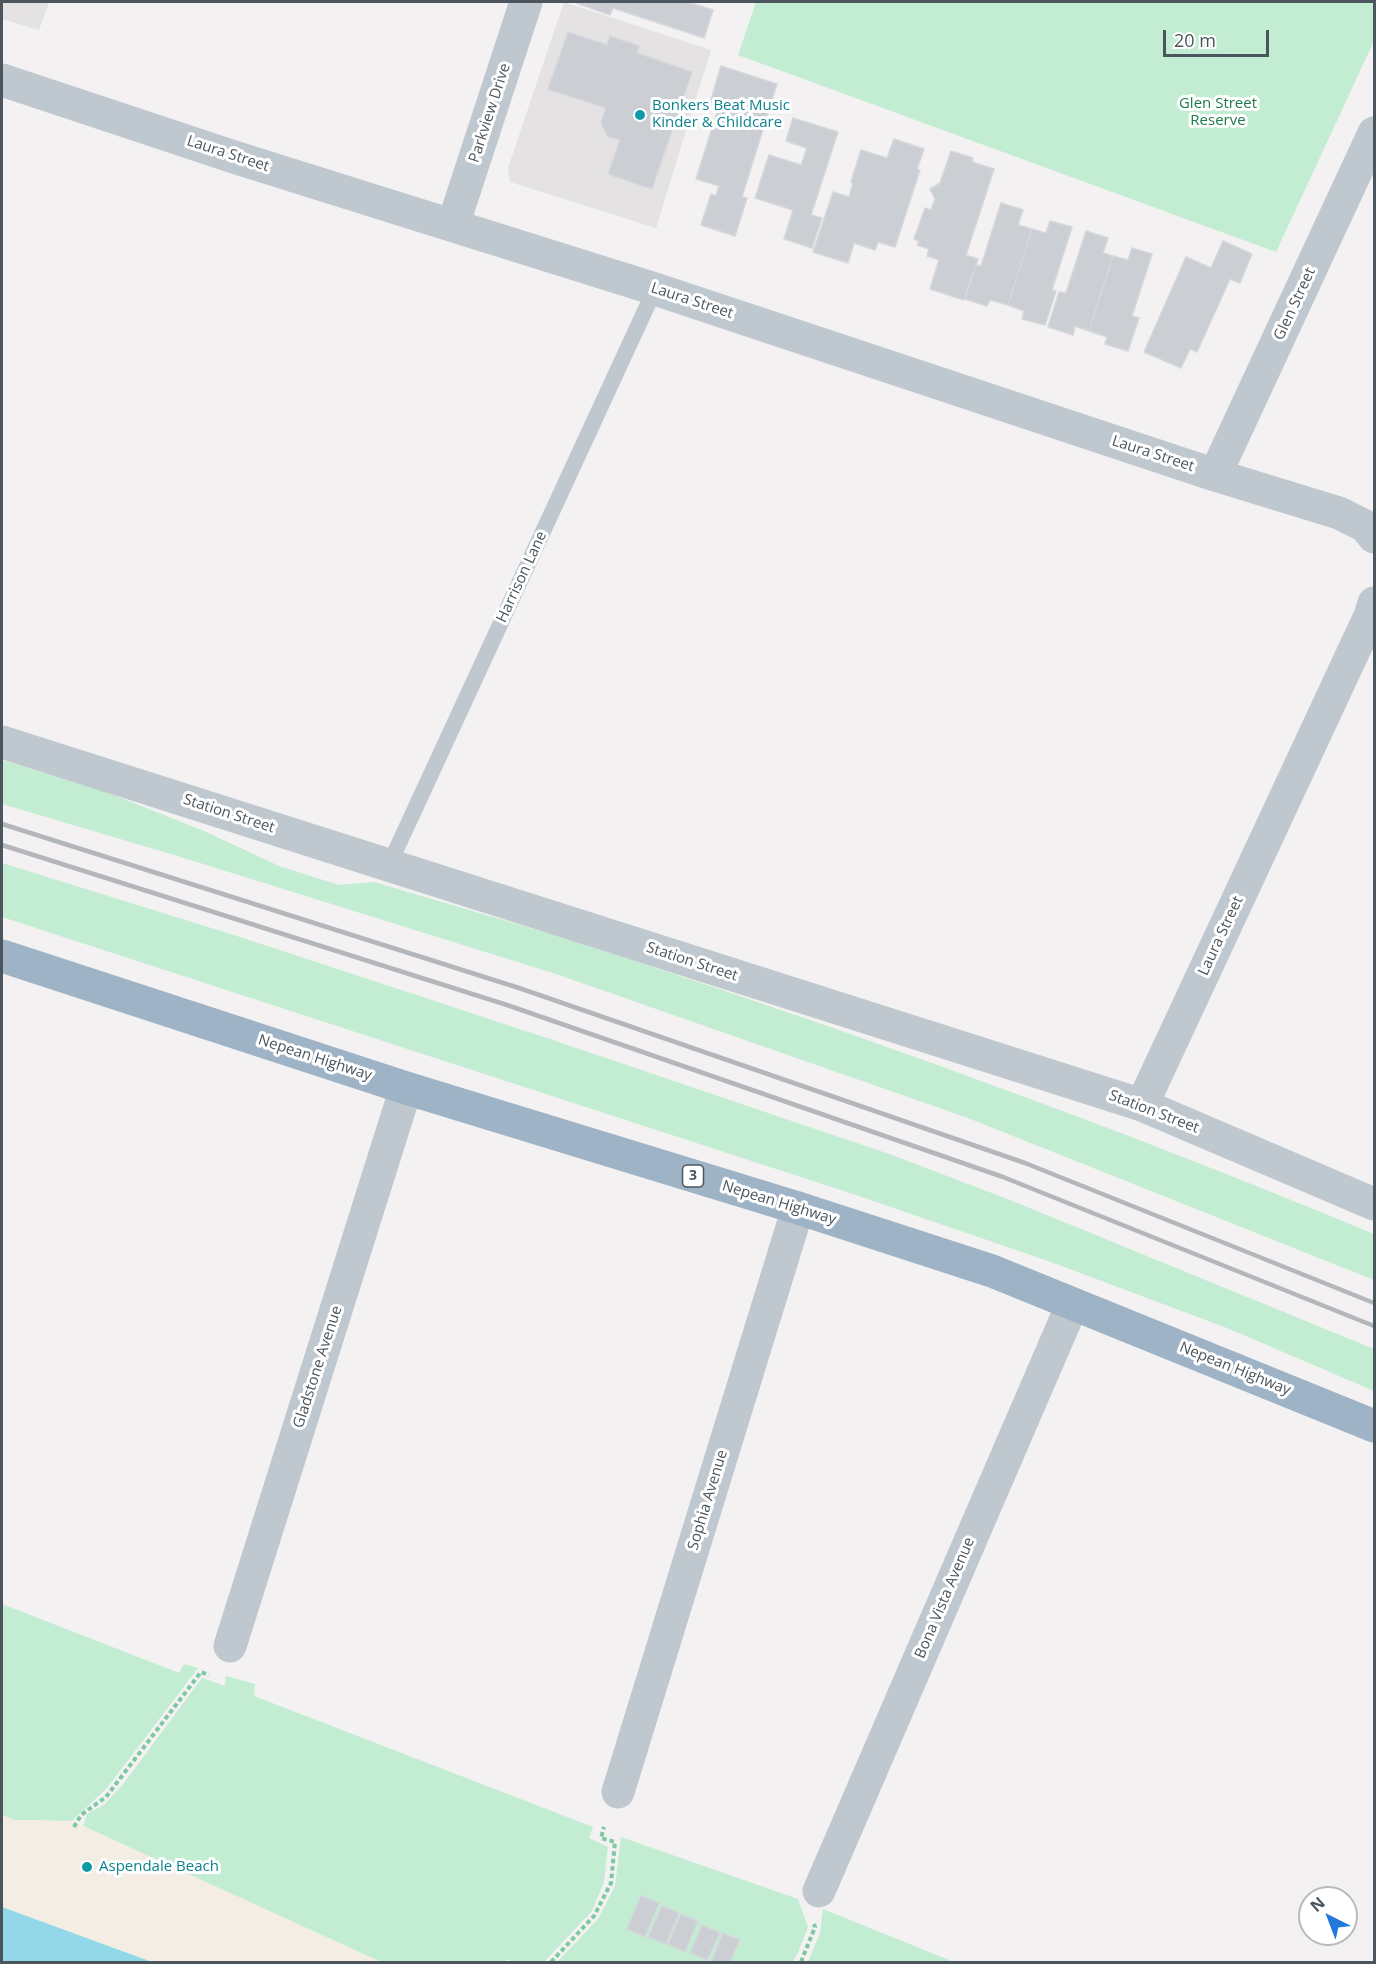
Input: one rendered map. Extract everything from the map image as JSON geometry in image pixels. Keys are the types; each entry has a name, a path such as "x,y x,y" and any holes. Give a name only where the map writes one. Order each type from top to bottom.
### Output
{"highway":[{"name":"Nepean Highway","path":"2,959 992,1271 1374,1426"}],"street":[{"name":"Parkview Drive","path":"453,225 526,2"},
{"name":"Laura Street","path":"2,80 249,161 655,289 1215,475 1339,513 1365,526 1374,537"},
{"name":"Glen Street","path":"1215,475 1374,133"},
{"name":"Laura Street","path":"1142,1105 1373,612"},
{"name":"Station Street","path":"2,742 1142,1105 1374,1204"},
{"name":"Gladstone Avenue","path":"230,1646 406,1088"},
{"name":"Sophia Avenue","path":"618,1792 798,1208"},
{"name":"Bona Vista Avenue","path":"815,1904 1072,1305"}],"lane":[{"name":"Harrison Lane","path":"389,865 655,289"}],"path":[{"path":"74,1827 81,1815 106,1797 201,1672 211,1675"},
{"path":"551,1962 594,1916 611,1883 615,1842 601,1838 604,1827"},
{"path":"801,1962 815,1927 815,1904"}],"shaded area":[{"path":"2,2 49,2 39,30 2,19"},
{"path":"564,2 711,50 656,228 510,182 508,168"}],"green space":[{"name":"Glen Street Reserve","path":"756,2 1374,2 1374,41 1276,252 738,55"},
{"path":"2,760 101,790 204,831 279,866 339,885 374,882 562,938 787,1012 1083,1119 1374,1234 1374,1280 968,1118 556,974 2,804"},
{"path":"2,863 237,936 544,1037 892,1155 1010,1200 1374,1349 1374,1391 1227,1328 1051,1262 850,1193 2,917"},
{"path":"2,1604 179,1673 184,1664 198,1668 107,1788 72,1821 14,1820 2,1815"},
{"path":"226,1676 255,1684 254,1696 593,1827 589,1838 608,1847 604,1882 592,1911 544,1962 508,1960 502,1962 381,1962 83,1826 87,1814 105,1804 124,1783 202,1678 225,1686"},
{"path":"621,1837 798,1899 808,1927 797,1955 792,1962 557,1962 598,1919 615,1886"},
{"path":"823,1909 954,1962 808,1962 820,1933"}],"sand":[{"name":"Aspendale Beach","path":"2,1815 14,1820 72,1821 381,1962 152,1962 2,1907"}],"water":[{"path":"2,1907 152,1962 2,1962"}],"building":[{"path":"577,2 688,2 713,10 704,38 613,8 610,15"},
{"name":"Bonkers Beat Music Kinder & Childcare","path":"568,32 607,45 610,36 639,46 637,53 692,72 652,189 608,174 620,140 607,136 601,122 606,108 548,89"},
{"path":"721,66 777,84 742,197 747,198 735,236 701,225 711,194 716,196 719,186 696,179 719,106 710,103"},
{"path":"793,118 838,132 811,215 822,218 812,248 784,239 793,210 755,198 769,155 801,165 807,148 786,141"},
{"path":"894,139 924,149 917,169 920,170 895,247 878,242 875,250 854,243 848,263 813,252 833,192 849,197 861,150 887,158"},
{"path":"951,151 973,158 972,162 994,169 966,255 978,259 964,300 930,289 939,260 927,256 929,249 917,245 919,241 914,239 925,208 931,210 935,199 930,189 940,183"},
{"path":"1001,203 1023,210 1018,225 1032,229 1008,305 990,300 987,306 965,299 976,265 981,266"},
{"path":"1050,221 1072,227 1052,290 1056,291 1045,325 1022,319 1024,311 1008,305 1032,229 1046,233"},
{"path":"1086,231 1108,238 1103,253 1113,256 1089,331 1075,326 1073,335 1048,327 1059,292 1066,293"},
{"path":"1223,241 1252,254 1240,283 1230,279 1197,352 1190,349 1181,368 1144,352 1186,257 1211,268"},
{"path":"1132,248 1152,254 1132,316 1139,318 1128,351 1105,344 1107,337 1089,331 1113,256 1128,260"},
{"path":"641,1895 659,1903 645,1937 627,1929"},
{"path":"662,1906 679,1913 666,1944 648,1937"},
{"path":"681,1914 698,1921 685,1952 668,1944"},
{"path":"702,1925 720,1933 707,1960 690,1953"},
{"path":"723,1933 740,1940 730,1962 711,1962"}],"railway":[{"path":"2,824 519,988 1025,1163 1374,1303"},
{"path":"2,845 507,1005 1003,1177 1374,1326"}],"place":[{"name":"Bonkers Beat Music Kinder & Childcare","path":"640,115"},
{"name":"Aspendale Beach","path":"87,1867"}]}
